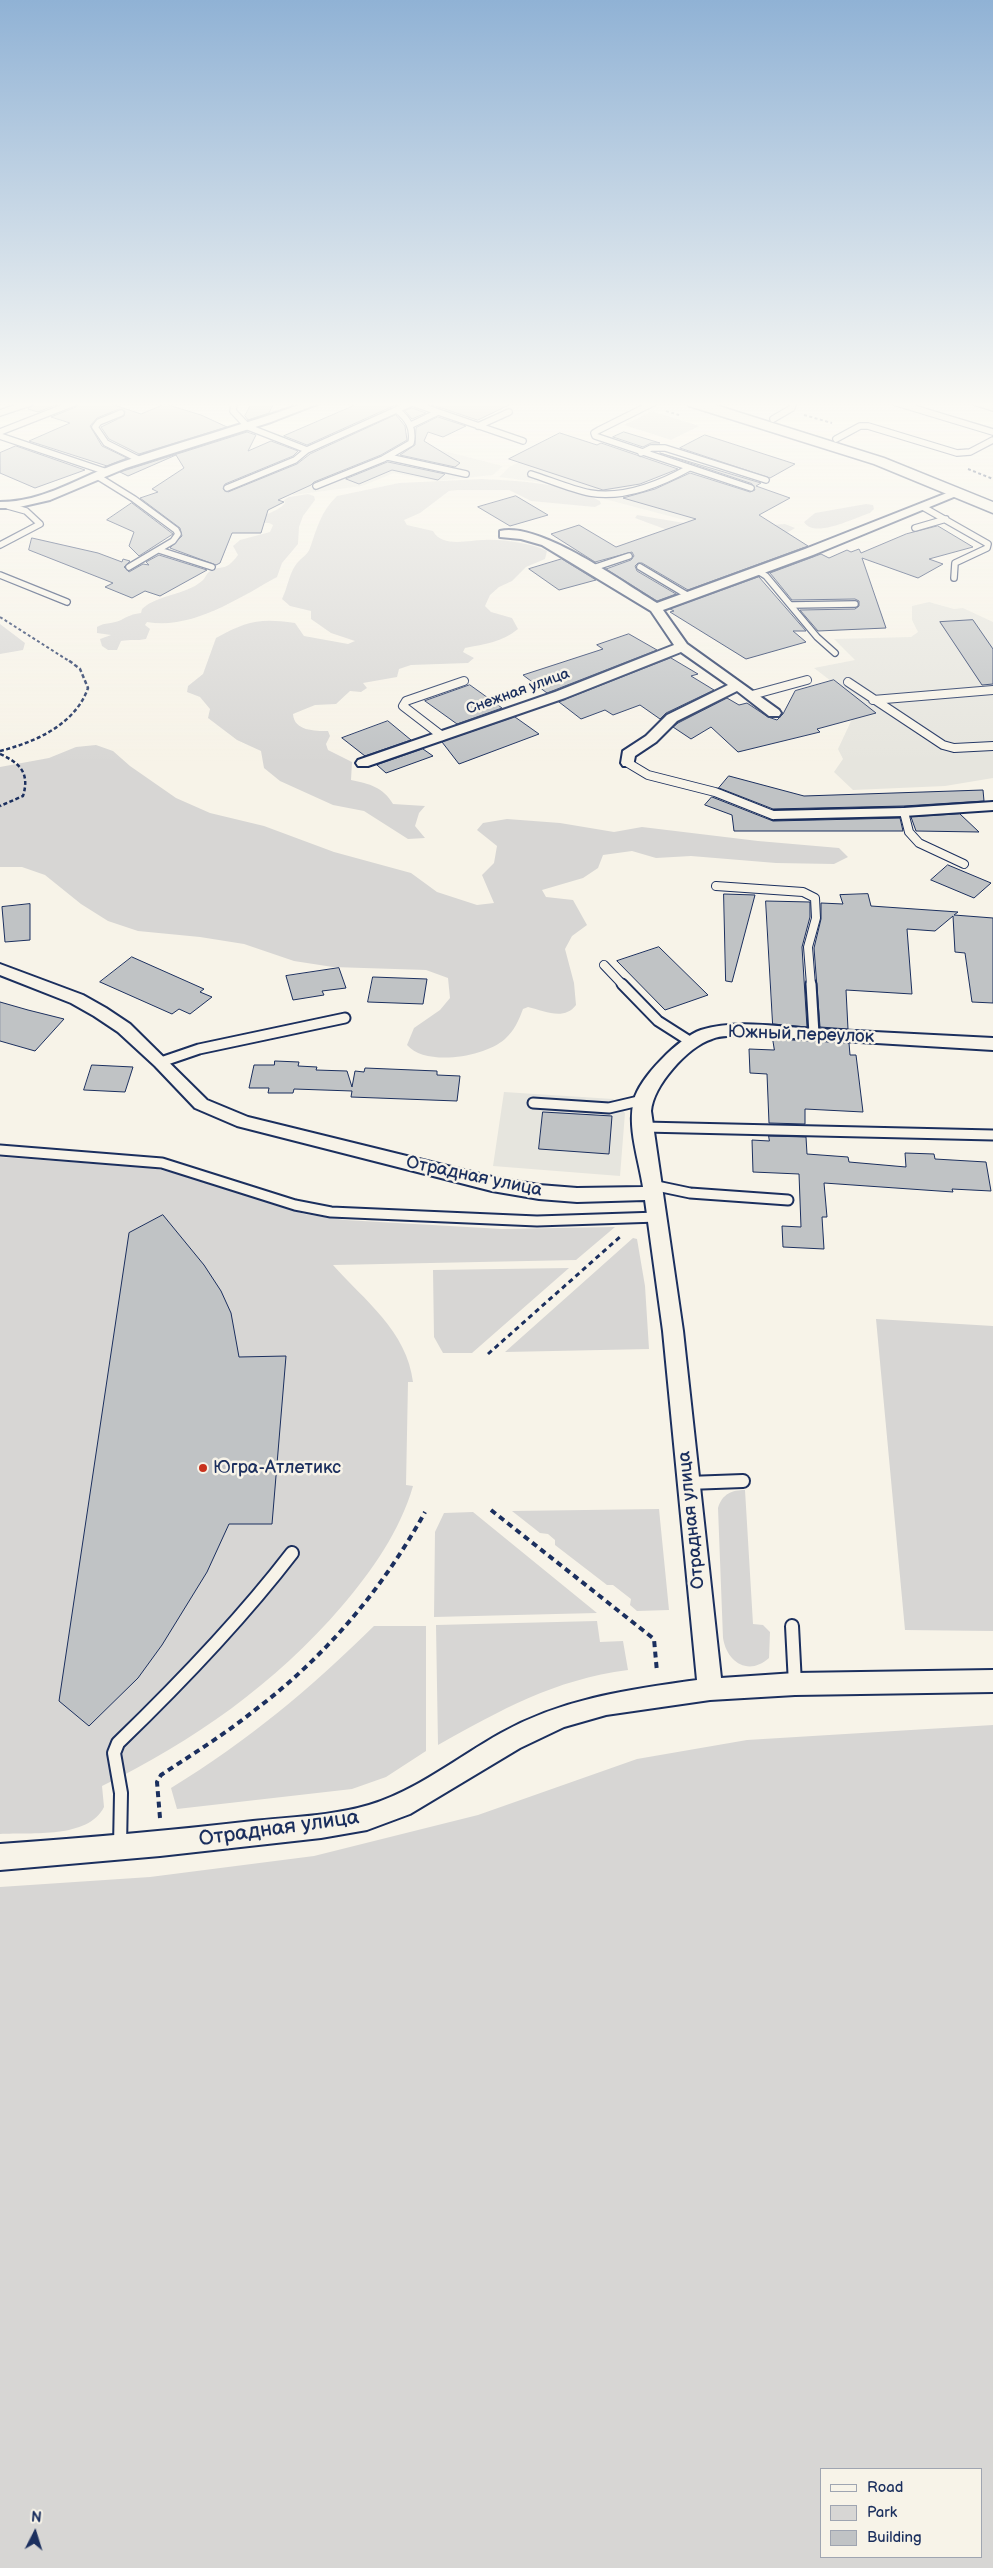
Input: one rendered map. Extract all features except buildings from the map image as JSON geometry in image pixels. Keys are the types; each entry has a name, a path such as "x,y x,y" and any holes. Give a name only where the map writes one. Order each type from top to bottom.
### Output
{"street":[{"path":"656,608 883,523"},
{"path":"504,534 522,535 546,542 656,608 682,647 752,695 774,713"},
{"name":"Снежная улица","path":"363,764 560,695 682,647"},
{"path":"628,763 628,754 651,739 672,718 729,691 736,684"},
{"path":"773,815 904,812 993,806"},
{"name":"Отрадная улица","path":"0,969 77,999 100,1012 124,1028 161,1062 201,1104 243,1122 492,1184 539,1192 577,1195 653,1189 672,1322 710,1689"},
{"name":"Южный переулок","path":"653,1189 644,1127 644,1100 654,1081 691,1042 705,1035 724,1031 993,1044"},
{"name":"Отрадная улица","path":"0,1856 120,1848 321,1826 367,1818 400,1806 511,1740 559,1717 606,1704 710,1689 795,1684 993,1681"}],"lane":[{"path":"0,545 40,523"},
{"path":"128,567 176,538 176,530 166,523"},
{"path":"914,528 932,523"},
{"path":"953,523 986,542 989,546 955,563 954,578"},
{"path":"159,550 212,567"},
{"path":"590,569 629,556"},
{"path":"640,567 687,595"},
{"path":"758,571 766,576 817,637 834,653"},
{"path":"0,575 67,602"},
{"path":"792,605 855,604"},
{"path":"752,695 807,680"},
{"path":"442,736 403,706 406,701 464,681"},
{"path":"848,682 943,746 954,748 993,746"},
{"path":"873,700 993,690"},
{"path":"628,763 647,775 701,788 761,813 773,815"},
{"path":"904,812 909,831 917,840 932,850 964,864"},
{"path":"716,886 804,892 815,898 816,918 808,947 814,1034"},
{"path":"604,965 658,1021 691,1042"},
{"path":"161,1062 199,1049 346,1018"},
{"path":"533,1103 609,1108 644,1100"},
{"path":"644,1127 993,1135"},
{"path":"0,1150 162,1163 296,1204 331,1212 537,1221 658,1216"},
{"path":"653,1189 788,1200"},
{"path":"688,1483 743,1481"},
{"path":"120,1848 121,1792 114,1753 118,1743 192,1672 254,1603 292,1553"},
{"path":"792,1626 795,1684"}],"path":[{"path":"0,617 70,661 80,670 88,688 82,705 59,724 20,747 0,753"},
{"path":"0,753 17,762 24,772 28,784 23,796 0,806"},
{"path":"488,1354 622,1235"},
{"path":"491,1510 654,1640 658,1672 649,1674"},
{"path":"170,1818 160,1820 157,1782 161,1775 268,1701 315,1658 361,1610 392,1569 425,1512"}],"shaded area":[{"path":"695,523 711,523 707,526"},
{"path":"929,602 954,609 963,608 993,622 993,778 945,786 853,790 834,772 843,759 838,749 852,719 823,695 831,681 814,668 855,660 834,639 911,637 918,632 912,620 912,606"},
{"path":"504,1092 613,1099 625,1113 620,1176 493,1166"}],"green space":[{"path":"266,523 301,523 298,544 282,563 277,577 231,603 198,617 164,623 147,622 145,625 150,629 146,639 121,641 117,650 108,650 102,646 100,639 111,635 97,633 97,627 141,613 142,609 156,600 195,586 213,569 226,566 233,561 238,555 233,546 240,540 270,532 273,525"},
{"path":"319,523 406,523 407,525 433,531 443,540 456,542 478,540 508,541 547,551 545,559 526,567 512,581 499,587 490,595 485,606 491,612 512,618 518,629 499,640 465,648 463,652 474,658 468,663 411,665 399,669 397,677 363,683 367,688 361,692 350,691 336,704 315,705 293,714 294,720 301,727 311,730 328,731 330,736 326,744 328,750 352,762 351,780 375,787 385,794 393,804 425,806 419,813 415,826 425,838 408,839 364,811 333,805 280,781 264,768 261,751 237,740 208,718 210,709 200,697 187,692 188,686 203,674 216,638 245,624 262,621 295,623 304,636 348,644 355,641 331,633 311,619 311,611 290,606 282,599 293,570 309,550"},
{"path":"648,523 760,526 785,524 795,528 782,536 670,531"},
{"path":"805,523 844,523 825,528 809,527"},
{"path":"0,624 25,643 23,650 0,654"},
{"path":"96,745 113,751 130,766 176,798 210,813 264,826 334,852 411,873 437,892 477,905 494,903 482,875 494,863 497,846 477,830 483,823 507,819 560,823 614,832 642,827 758,841 839,848 848,857 834,864 776,863 691,856 656,858 632,851 603,855 598,868 583,878 542,890 546,897 573,900 587,925 572,936 565,949 574,983 576,1005 566,1013 560,1014 528,1007 523,1009 511,1032 496,1045 470,1055 441,1058 416,1052 407,1045 414,1028 440,1010 450,998 448,978 426,970 333,967 294,961 244,944 200,937 138,931 108,921 81,904 45,875 22,867 0,867 0,767 49,758 76,747"},
{"name":"Югра-Атлетикс","path":"0,1157 154,1168 211,1183 304,1214 345,1220 502,1229 615,1227 576,1260 333,1265 370,1304 393,1332 409,1364 413,1382 408,1382 406,1485 413,1486 401,1519 384,1550 364,1579 342,1606 289,1661 261,1685 201,1730 136,1769 102,1786 104,1807 96,1817 86,1824 58,1832 0,1834"},
{"path":"633,1238 637,1239 645,1286 649,1349 505,1352"},
{"path":"569,1268 472,1353 443,1353 434,1337 433,1270"},
{"path":"876,1319 993,1326 993,1631 905,1630"},
{"path":"745,1490 753,1624 763,1625 770,1632 769,1658 754,1666 740,1664 734,1660 725,1647 723,1638 718,1508 722,1499 728,1494"},
{"path":"659,1509 669,1610 637,1611 630,1605 631,1599 613,1585 607,1585 555,1545 555,1540 548,1534 540,1533 512,1511"},
{"path":"473,1512 597,1613 434,1617 435,1532 444,1513"},
{"path":"597,1621 600,1642 623,1641 628,1670 576,1681 529,1698 438,1745 436,1625"},
{"path":"374,1626 426,1626 426,1751 386,1777 352,1789 177,1809 171,1788 252,1733 326,1672"},
{"path":"993,1725 993,2568 0,2568 0,1887 150,1877 314,1856 478,1815 637,1759 747,1740"}],"place":[{"name":"Югра-Атлетикс","path":"203,1468"}]}
